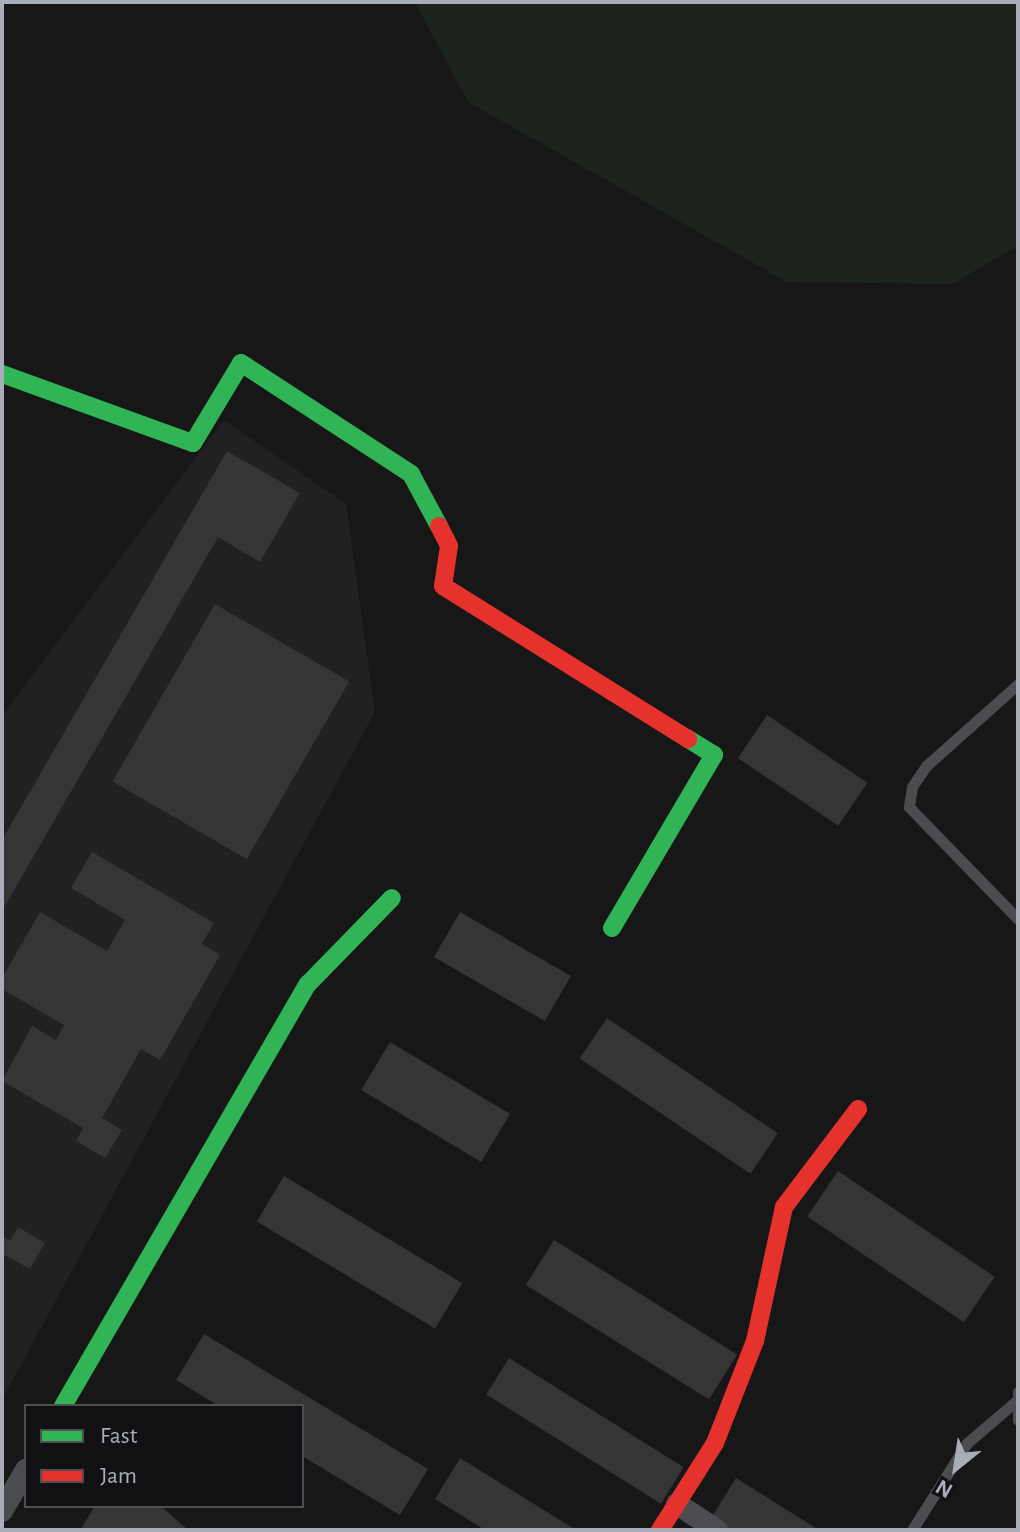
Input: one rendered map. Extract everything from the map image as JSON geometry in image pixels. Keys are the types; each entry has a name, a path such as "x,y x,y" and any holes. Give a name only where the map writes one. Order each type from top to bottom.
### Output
{"street":[{"path":"2,374 193,443 241,363 411,474 449,546 443,586 714,755 612,928"},
{"path":"64,1404 308,984 392,898"},
{"path":"660,1530 715,1443 755,1341 784,1207 858,1109"},
{"path":"2,1511 24,1473"},
{"path":"677,1504 717,1530"}],"lane":[{"path":"1018,684 926,766 912,787 909,807 1018,919"},
{"path":"1016,1397 1018,1420"},
{"path":"912,1530 967,1443 1016,1397"}],"shaded area":[{"path":"415,2 1018,2 1018,246 952,284 787,282 468,102"},
{"path":"224,420 346,504 375,712 2,1400 2,716"}],"building":[{"path":"227,451 300,493 260,562 218,537 2,911 2,840"},
{"path":"215,604 349,682 247,859 112,782"},
{"path":"767,715 867,783 838,826 738,758"},
{"path":"92,852 214,923 202,944 220,955 160,1060 141,1049 102,1118 122,1130 105,1158 76,1141 83,1128 2,1081 32,1026 56,1040 64,1025 2,989 2,978 40,912 107,951 125,920 71,888"},
{"path":"460,912 571,976 545,1021 434,957"},
{"path":"607,1018 778,1133 750,1174 580,1059"},
{"path":"390,1042 510,1114 481,1162 361,1090"},
{"path":"838,1171 995,1277 964,1322 807,1217"},
{"path":"284,1176 462,1283 435,1329 257,1221"},
{"path":"18,1227 45,1243 30,1269 5,1255 2,1261 2,1236 10,1241"},
{"path":"554,1240 737,1354 709,1399 526,1285"},
{"path":"204,1334 428,1469 400,1515 304,1457 304,1404 216,1404 176,1380"},
{"path":"509,1358 684,1467 661,1504 486,1394"},
{"path":"460,1458 576,1530 485,1530 435,1499"},
{"path":"736,1478 819,1530 730,1530 711,1518"},
{"path":"94,1508 163,1508 188,1530 87,1530 82,1527"}],"traffic: fast":[{"path":"2,374 193,443 241,363 411,474 439,526"},
{"path":"612,928 714,755 688,739"},
{"path":"64,1404 308,984 392,898"}],"traffic: jam":[{"path":"439,526 449,546 443,586 688,739"},
{"path":"660,1530 715,1443 755,1341 784,1207 858,1109"}]}
